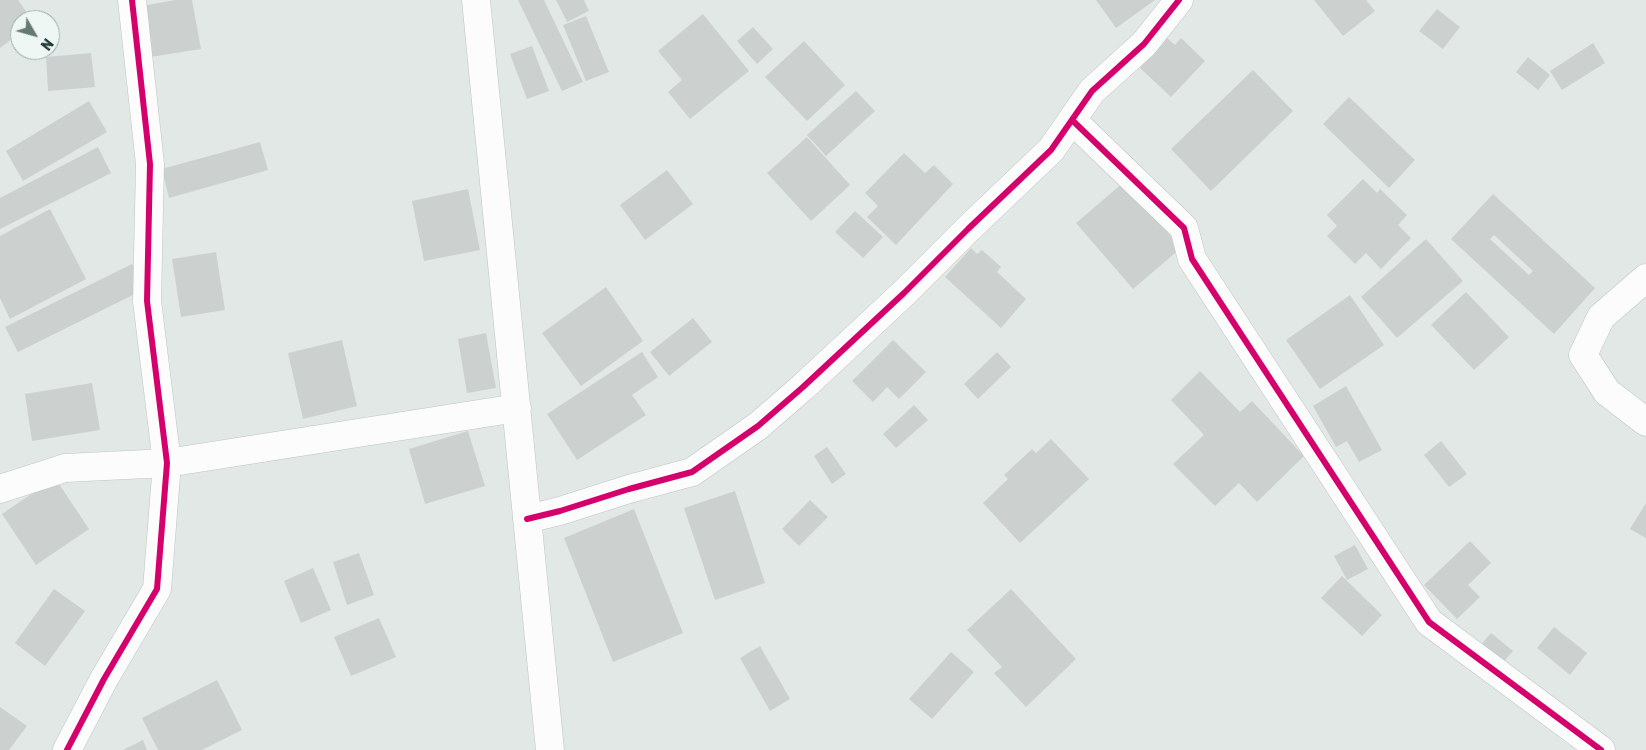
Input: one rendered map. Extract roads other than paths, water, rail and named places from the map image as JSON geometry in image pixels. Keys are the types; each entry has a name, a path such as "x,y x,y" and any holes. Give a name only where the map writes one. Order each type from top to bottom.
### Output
{"street":[{"path":"67,750 104,678 157,589 167,463 147,301 150,164 132,0"},
{"path":"476,0 550,750"},
{"path":"527,519 692,472 758,426 904,293 1051,150 1092,91 1144,44 1179,0"},
{"path":"1072,120 1184,228 1192,258 1429,622 1601,750"},
{"path":"1646,278 1601,318 1584,355 1608,392 1646,422"},
{"path":"0,489 65,468 167,463 516,408"}]}
